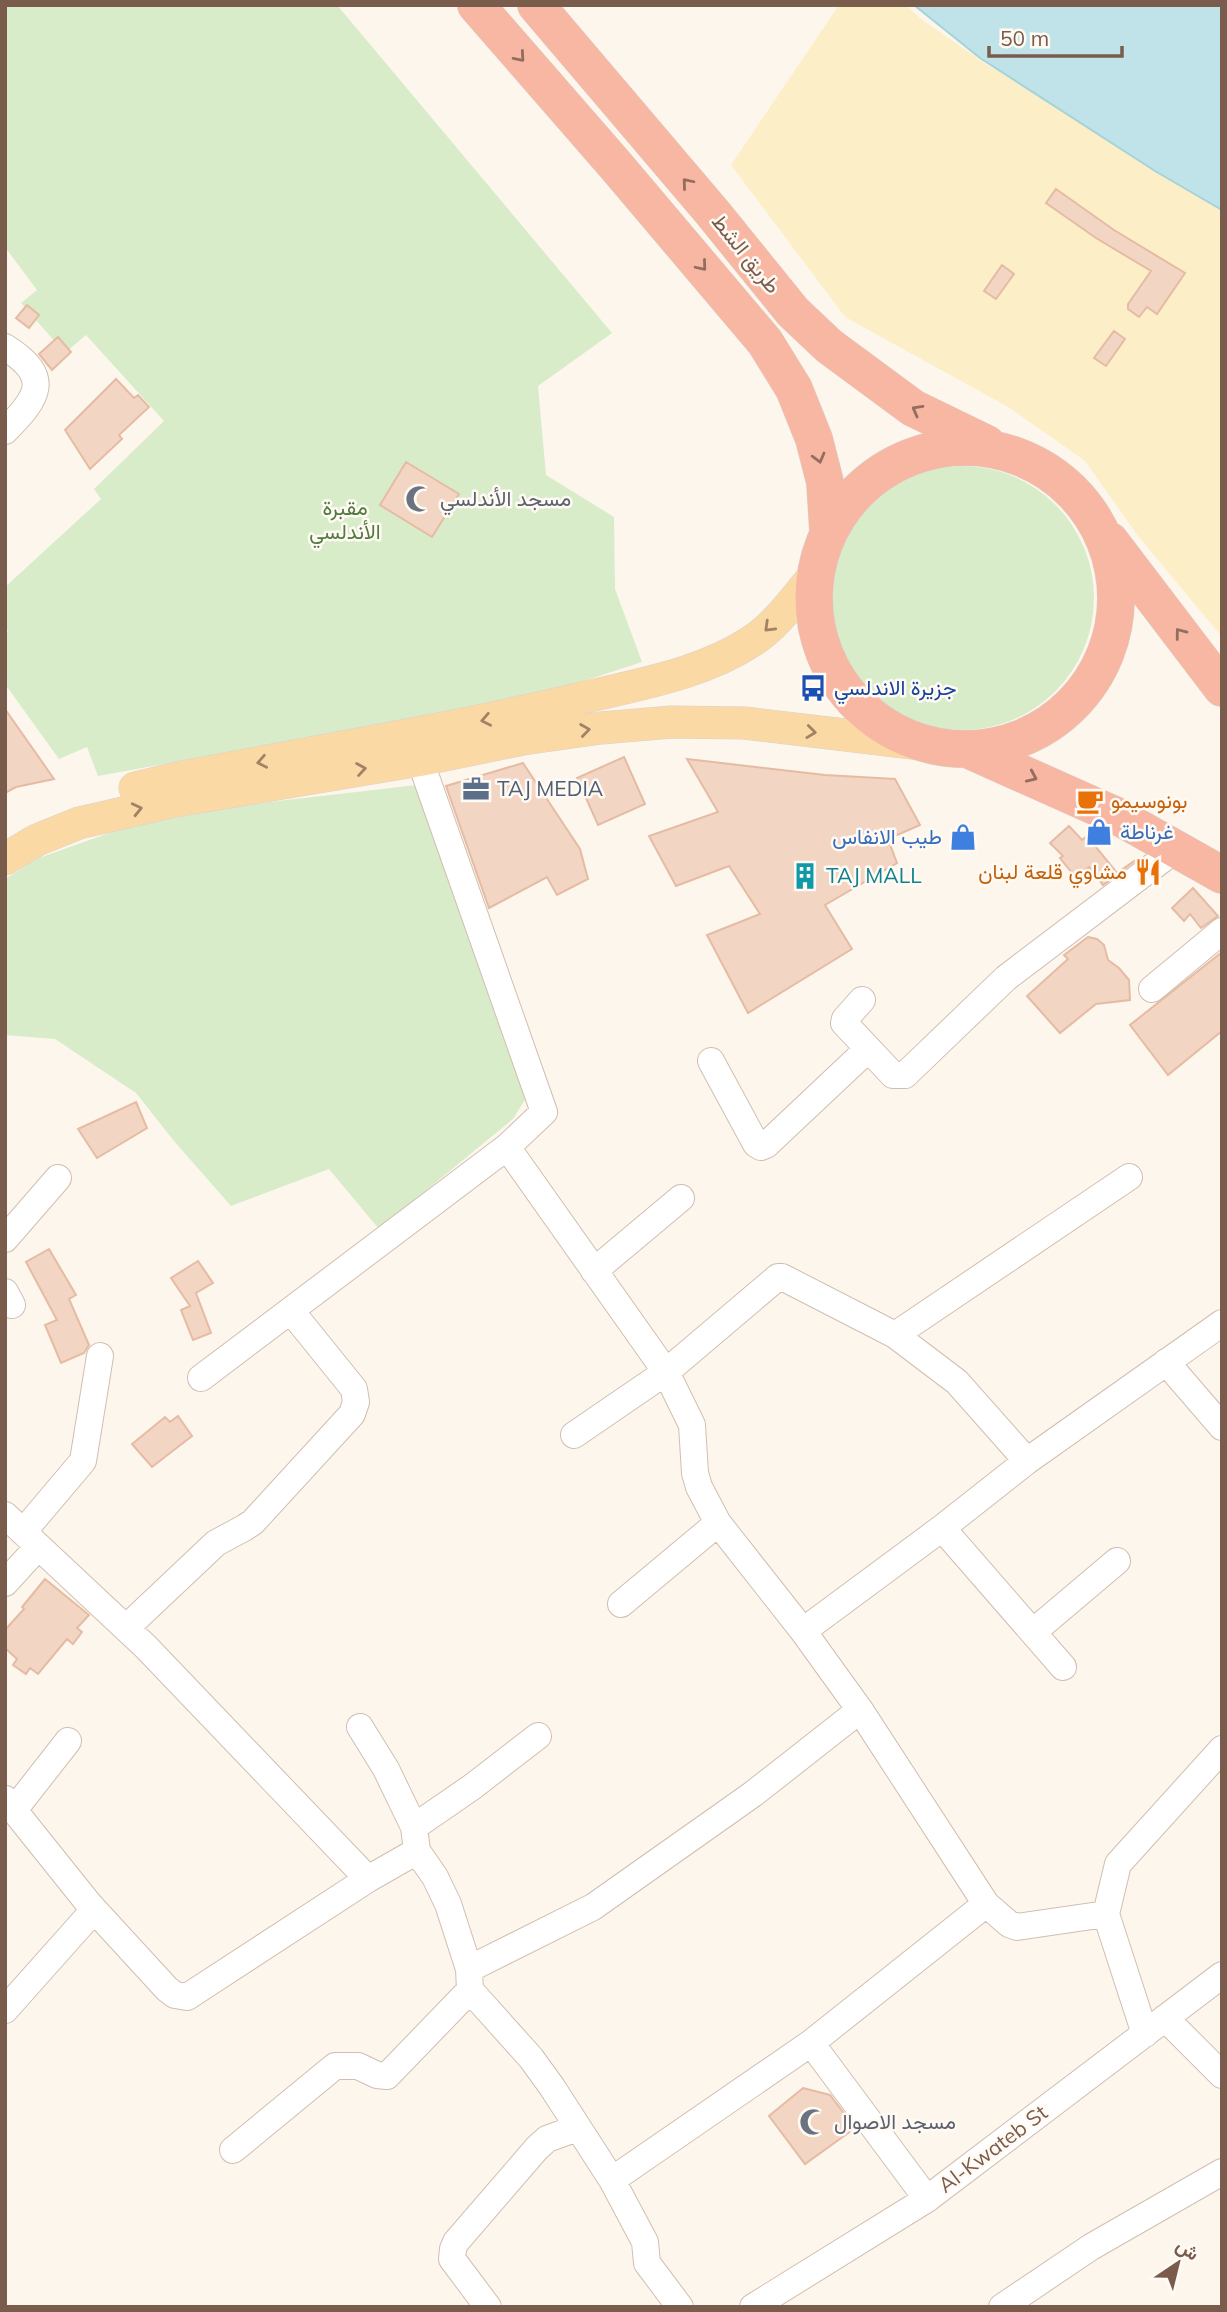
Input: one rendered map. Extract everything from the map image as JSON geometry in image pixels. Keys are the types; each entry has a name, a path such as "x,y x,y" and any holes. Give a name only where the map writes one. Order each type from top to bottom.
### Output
{"highway":[{"name":"طريق الشط","path":"476,5 765,342 794,389 814,439 825,482 828,530"},
{"name":"طريق الشط","path":"536,5 793,312 829,346 913,408 1001,450"},
{"path":"1222,688 1070,489 1038,465 1001,450 949,447 901,460 859,488 828,530 814,576 816,629 836,679 873,719 922,744 969,750 1108,812 1222,875"},
{"path":"969,750 1013,742 1053,722 1085,691 1107,652 1116,608 1112,563 1096,522"}],"main road":[{"path":"5,859 37,840 176,789 518,714 692,669 724,657 755,640 780,616 814,576"},
{"path":"5,834 74,803 420,760 523,739 601,728 672,722 744,723 922,744"}],"street":[{"path":"5,347 26,363 33,373 36,386 27,409 5,430"},
{"path":"201,1378 506,1147 541,1115 543,1106 420,760"},
{"path":"862,1000 845,1019 845,1023 893,1075 905,1075 1006,978 1176,849"},
{"path":"1152,989 1222,931"},
{"path":"711,1061 756,1144 761,1147 868,1049"},
{"path":"506,1147 666,1372 692,1425 695,1473 699,1487 718,1523 860,1710 986,1903 1009,1924 1017,1927 1106,1914"},
{"path":"895,1335 1129,1177"},
{"path":"5,1239 58,1178"},
{"path":"594,1271 681,1198"},
{"path":"574,1435 666,1372 778,1277 787,1278 895,1335 957,1382 1027,1461"},
{"path":"127,1628 216,1542 253,1522 352,1414 356,1402 354,1390 291,1311"},
{"path":"803,1632 1027,1461 1221,1326"},
{"path":"5,1583 22,1531 83,1461 100,1356"},
{"path":"1166,1362 1222,1427"},
{"path":"621,1604 718,1523"},
{"path":"942,1528 1063,1667"},
{"path":"22,1531 127,1628 368,1879"},
{"path":"1033,1632 1117,1561"},
{"path":"233,2150 335,2066 358,2066 377,2075 387,2076 469,1979 593,1906 753,1794 860,1710"},
{"path":"360,1727 386,1769 416,1839 448,1903 469,1979 531,2058 612,2179 645,2242 647,2263 680,2307"},
{"path":"68,1741 10,1804 94,1910 167,1989 181,1998 187,1997 368,1879 472,1787 538,1736"},
{"path":"1222,1749 1118,1864 1106,1914 1155,2026 1222,2075"},
{"path":"612,2179 811,2043 986,1903"},
{"path":"5,2010 94,1910"},
{"name":"Al-Kwateb St","path":"753,2307 927,2199 1222,1975"},
{"path":"811,2043 927,2199"},
{"path":"488,2307 452,2259 456,2242 537,2148 547,2139 578,2127"},
{"path":"1002,2307 1091,2247 1222,2172"}],"green space":[{"name":"مقبرة الأندلسي","path":"5,5 337,5 612,333 538,386 546,475 614,517 615,589 642,662 516,703 98,776 87,747 59,759 5,684 5,635 8,631 5,627 5,587 101,499 94,489 164,421 86,335 65,353 21,303 37,290 5,247"},
{"path":"962,466 988,469 1012,476 1046,496 1064,514 1084,548 1091,572 1094,598 1091,624 1084,648 1064,682 1046,700 1012,720 988,727 962,730 936,727 912,720 878,700 860,682 840,648 833,624 830,598 833,572 840,548 860,514 878,496 912,476 936,469"},
{"path":"417,785 526,1098 513,1119 379,1229 329,1169 231,1206 136,1093 55,1039 5,1035 5,879 39,858 126,827 242,805"}],"sand":[{"path":"839,5 906,5 921,19 986,64 1222,207 1222,637 1138,536 1085,461 1010,408 845,317 731,165"}],"water":[{"path":"914,5 1222,5 1222,210 1155,171 980,58"}],"building":[{"path":"1056,189 1114,230 1185,273 1157,314 1147,307 1139,317 1128,309 1128,304 1151,271 1096,238 1046,203"},
{"path":"1002,265 1014,274 996,299 984,291"},
{"path":"27,305 39,315 29,328 16,318"},
{"path":"1114,331 1125,339 1106,366 1094,358"},
{"path":"58,337 71,352 52,370 39,354"},
{"path":"116,379 134,398 138,395 149,407 119,435 122,439 90,469 65,430"},
{"name":"مسجد الأندلسي","path":"406,462 459,494 432,537 380,505"},
{"path":"5,709 54,779 16,787 5,793"},
{"path":"624,757 645,804 598,825 577,778"},
{"name":"TAJ MALL","path":"687,759 825,775 895,779 920,825 888,839 897,863 825,905 852,949 748,1013 707,935 760,914 729,866 676,886 649,836 718,812"},
{"path":"523,763 580,849 588,879 557,895 547,877 489,908 446,786"},
{"path":"1069,826 1082,840 1087,836 1117,873 1137,859 1103,885 1089,867 1076,878 1060,858 1063,856 1050,843"},
{"path":"1193,888 1218,916 1201,928 1190,914 1184,921 1172,908"},
{"path":"1088,937 1097,939 1104,945 1108,960 1129,980 1130,1000 1096,1004 1060,1033 1027,996 1068,959 1064,955"},
{"path":"1222,952 1222,1031 1168,1075 1130,1025"},
{"path":"136,1102 147,1128 97,1158 78,1129"},
{"path":"49,1249 76,1295 69,1299 89,1345 84,1353 61,1363 45,1325 57,1320 26,1262"},
{"path":"198,1261 213,1283 196,1293 211,1333 193,1340 181,1310 190,1306 171,1278"},
{"path":"178,1416 192,1436 152,1467 132,1444 165,1417 170,1422"},
{"path":"45,1579 89,1615 77,1628 82,1632 73,1644 67,1639 38,1674 30,1668 26,1674 13,1665 17,1659 5,1648 5,1630"},
{"name":"مسجد الاصوال","path":"803,2088 830,2095 855,2128 805,2164 769,2116"}],"place":[{"name":"مسجد الأندلسي","path":"419,499"},
{"name":"جزيرة الاندلسي","path":"813,688"},
{"name":"TAJ MEDIA","path":"476,789"},
{"name":"بونوسيمو","path":"1090,801"},
{"name":"غرناطة","path":"1099,832"},
{"name":"طيب الانفاس","path":"963,837"},
{"name":"مشاوي قلعة لبنان","path":"1148,872"},
{"name":"TAJ MALL","path":"805,876"},
{"name":"مسجد الاصوال","path":"813,2122"}]}
